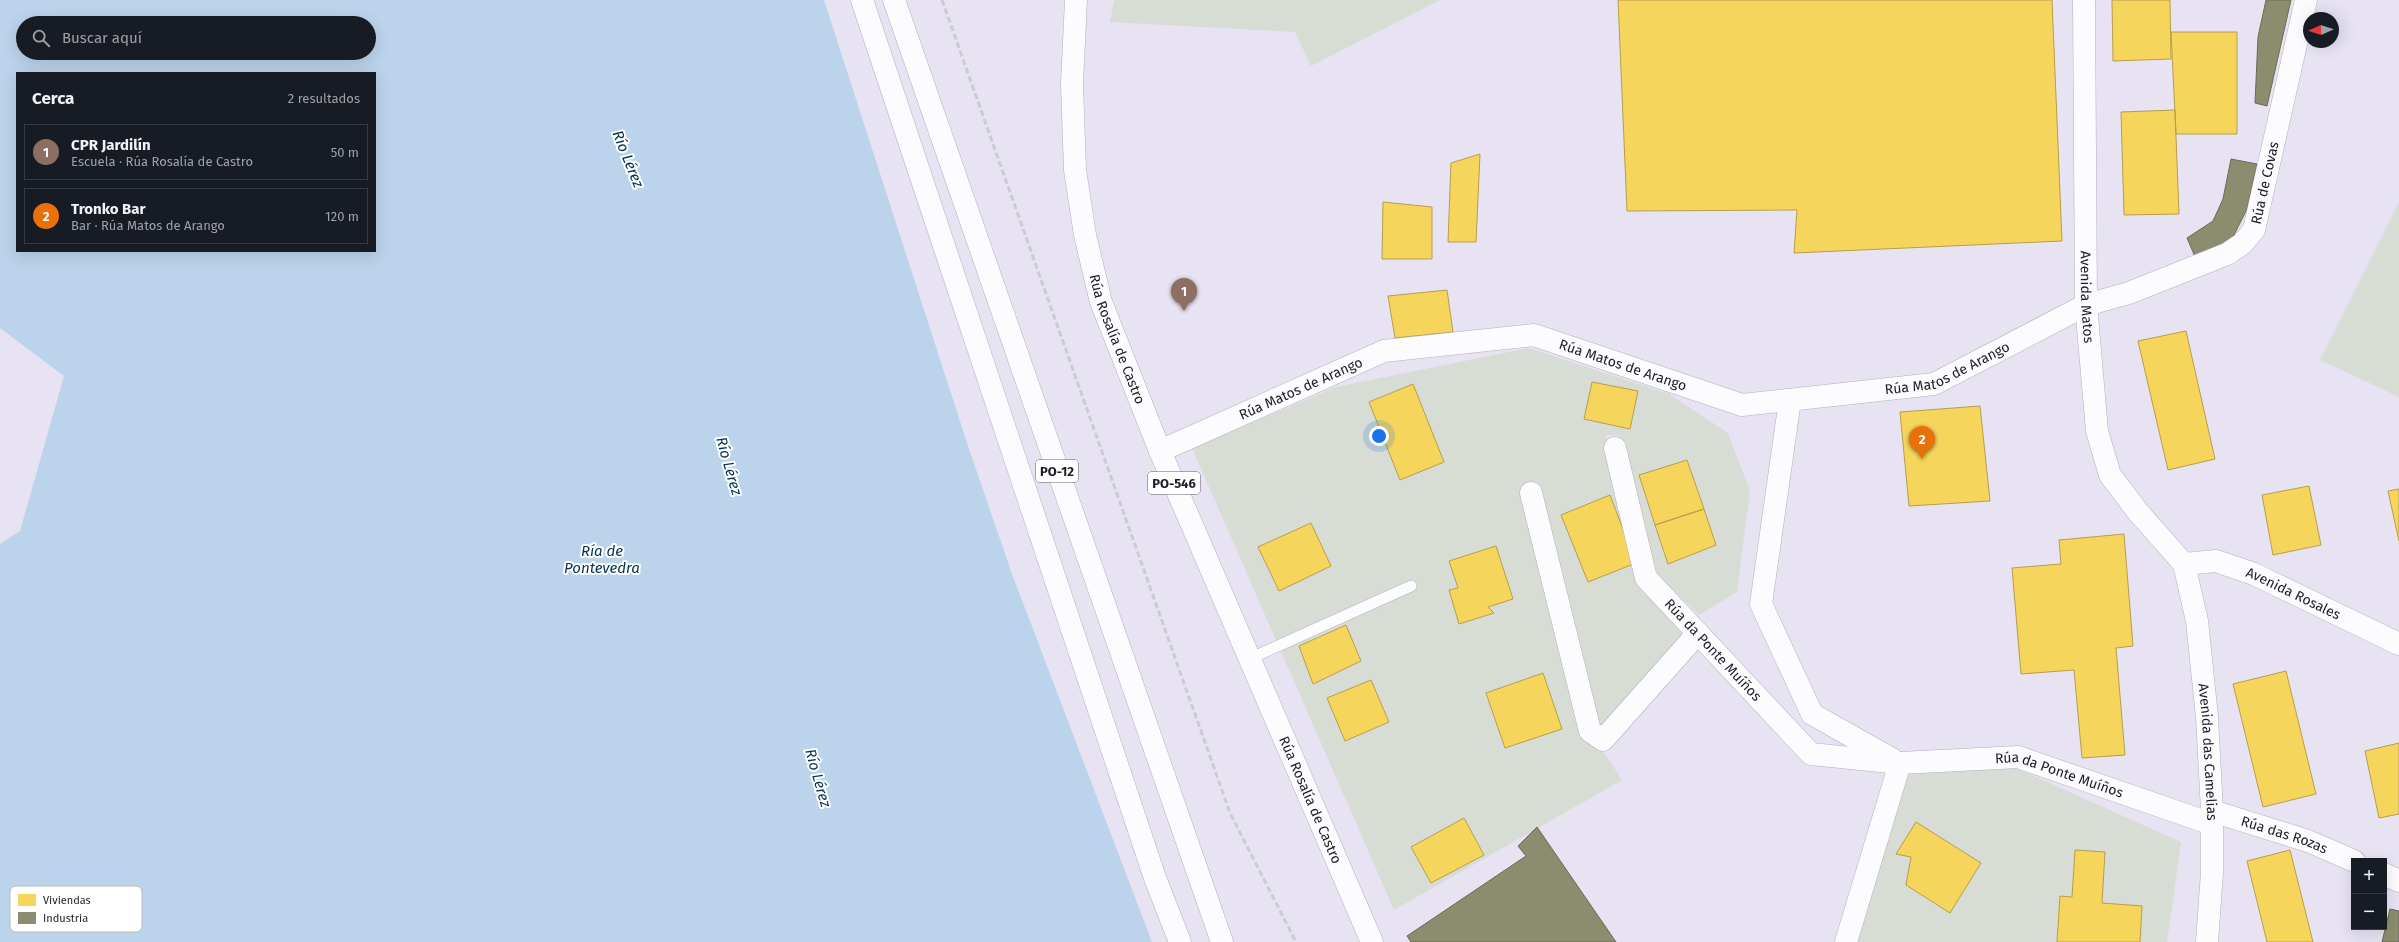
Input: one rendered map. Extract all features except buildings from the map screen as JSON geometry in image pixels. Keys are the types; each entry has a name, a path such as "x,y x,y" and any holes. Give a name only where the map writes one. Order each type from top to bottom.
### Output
{"main road":[{"name":"PO-12","path":"862,0 1152,870 1180,942"},
{"name":"PO-12","path":"894,0 1222,942"},
{"name":"Rúa Rosalía de Castro","path":"1076,0 1072,84 1075,170 1085,235 1101,302 1160,451 1372,942"},
{"name":"Avenida Matos","path":"2084,0 2086,305 2094,369 2097,431 2110,475 2138,512 2184,564"},
{"name":"Rúa de Covas","path":"2086,305 2129,293 2228,254 2242,244 2254,230 2306,0"},
{"name":"Rúa Matos de Arango","path":"1160,451 1384,350 1534,335 1742,406 1934,384 2086,305"},
{"path":"1790,400 1761,604 1812,714 1900,764 1846,942"},
{"name":"Rúa da Ponte Muíños","path":"1615,448 1646,578 1811,754 1900,764 2018,757 2212,817"},
{"path":"1531,494 1590,731 1603,740 1698,633"},
{"name":"Avenida Rosales","path":"2184,564 2216,560 2254,574 2399,644"},
{"name":"Avenida das Camelias","path":"2184,564 2197,622 2207,717 2212,817 2207,942"},
{"name":"Rúa das Rozas","path":"2212,817 2308,841 2351,860"},
{"path":"2387,875 2399,881"}],"lane":[{"path":"1249,658 1411,586"}],"shaded area":[{"path":"1114,0 1440,0 1311,66 1295,32 1110,22"},
{"path":"2399,202 2399,397 2320,360"},
{"path":"1529,348 1669,394 1728,433 1750,491 1737,592 1699,615 1658,576 1619,435 1606,435 1640,581 1688,632 1604,729 1597,721 1590,731 1622,780 1394,910 1192,448 1336,387"},
{"path":"2016,768 2181,842 2167,942 1856,942 1907,771"}],"water":[{"name":"Ría de Pontevedra","path":"0,0 824,0 968,446 1012,574 1152,942 0,942 0,544 20,531 64,376 0,328"}],"railway":[{"path":"942,0 1230,813 1296,942"}],"place":[{"name":"CPR Jardilín","path":"1184,311"},
{"name":"Tronko Bar","path":"1922,459"}],"water label":[{"name":"Río Lérez","path":"628,159"},
{"name":"Río Lérez","path":"729,466"},
{"name":"Río Lérez","path":"818,778"}]}
